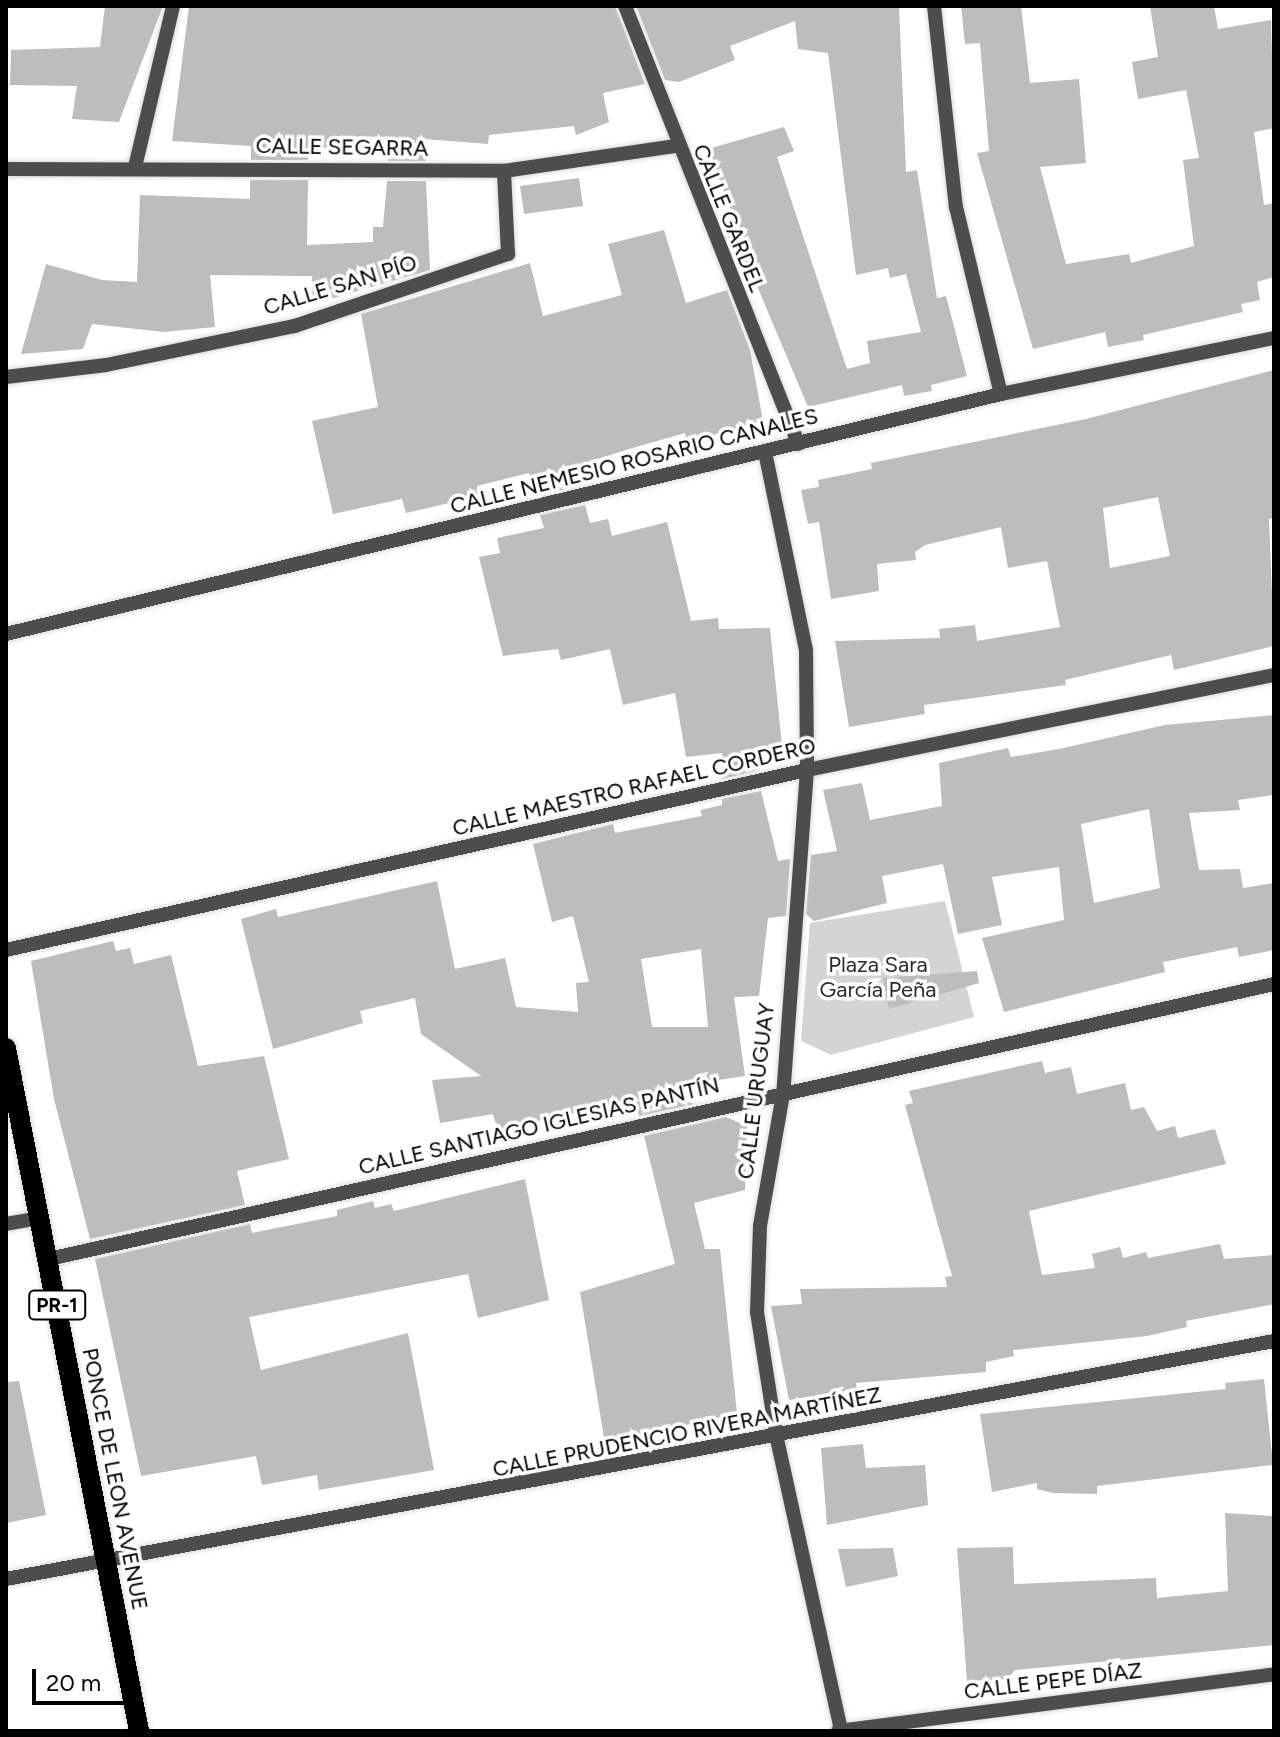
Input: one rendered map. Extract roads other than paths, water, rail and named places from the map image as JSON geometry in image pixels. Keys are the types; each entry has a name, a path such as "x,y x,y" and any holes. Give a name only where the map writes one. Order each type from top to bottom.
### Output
{"main road":[{"name":"PONCE DE LEON AVENUE","path":"6,1048 139,1731"}],"street":[{"path":"135,167 173,6"},
{"name":"CALLE GARDEL","path":"625,6 676,146 798,444"},
{"path":"934,6 956,207 1001,394"},
{"name":"CALLE SEGARRA","path":"6,169 135,167 504,171 676,146"},
{"name":"CALLE SAN PÍO","path":"6,377 106,365 295,326 508,254 504,171"},
{"name":"CALLE NEMESIO ROSARIO CANALES","path":"6,634 1001,394 1274,338"},
{"name":"CALLE URUGUAY","path":"765,452 806,650 807,770 783,1094 760,1226 757,1312 777,1439 840,1731"},
{"name":"CALLE MAESTRO RAFAEL CORDERO","path":"6,950 807,770 1274,675"},
{"name":"CALLE SANTIAGO IGLESIAS PANTÍN","path":"49,1259 1274,984"},
{"path":"6,1224 39,1218"},
{"name":"CALLE PRUDENCIO RIVERA MARTÍNEZ","path":"6,1579 777,1439 1274,1341"},
{"name":"CALLE PEPE DÍAZ","path":"840,1731 1274,1674"}],"park label":[{"name":"Plaza Sara García Peña","path":"878,976"}]}
